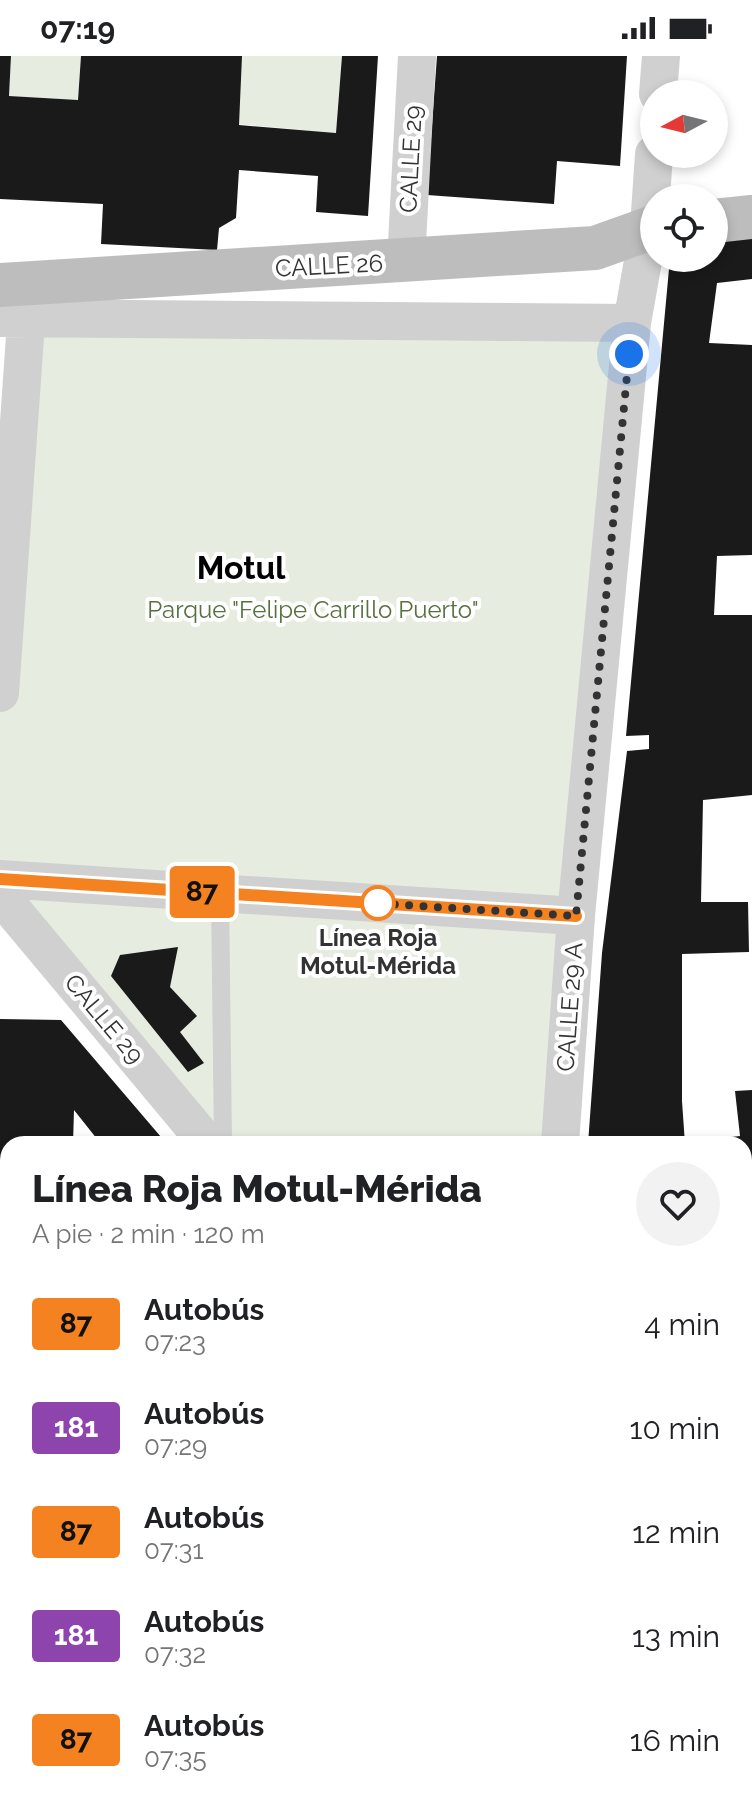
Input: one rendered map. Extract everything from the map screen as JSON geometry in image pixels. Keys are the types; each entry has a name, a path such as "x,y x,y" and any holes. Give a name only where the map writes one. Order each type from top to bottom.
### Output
{"main road":[{"path":"728,220 752,217"},
{"name":"CALLE 26","path":"14,301 406,262 595,248 640,231"}],"street":[{"name":"CALLE 29","path":"406,262 417,56"},
{"path":"659,80 661,56"},
{"name":"CALLE 29 A","path":"561,1136 576,916 632,323 643,272"},
{"path":"0,693 14,301 632,323"},
{"path":"0,879 576,916"},
{"name":"CALLE 29","path":"0,895 201,1136"}],"lane":[{"path":"220,893 223,1136"}],"green space":[{"path":"11,56 81,56 78,100 9,96"},
{"path":"242,56 342,56 336,133 236,124"},
{"name":"Parque \"Felipe Carrillo Puerto\"","path":"26,319 632,323 561,1136 201,1136 0,895 0,693"}],"building":[{"path":"0,56 11,56 9,96 78,100 81,56 242,56 239,125 336,133 342,56 378,56 368,216 316,212 318,176 239,170 236,218 219,228 217,250 101,244 103,204 0,199"},
{"path":"437,56 627,56 620,166 557,161 554,204 427,195"},
{"path":"752,230 752,279 717,283 709,343 752,345 752,555 717,556 714,615 752,615 752,795 703,800 701,902 748,902 749,952 682,954 684,1136 589,1136 602,953 627,751 649,749 649,735 626,736 669,272 728,272 728,231"},
{"path":"178,947 170,987 197,1016 180,1032 204,1063 188,1072 111,976 120,955"},
{"path":"0,1019 61,1020 160,1136 95,1136 74,1110 73,1136 0,1136"},
{"path":"752,1090 752,1136 740,1136 735,1091"}],"bus line":[{"name":"87","path":"0,879 576,916"}],"place":[{"name":"Línea Roja Motul-Mérida","path":"378,903"}],"district":[{"name":"Motul","path":"241,568"}],"route":[{"path":"378,903 372,903 576,916 629,354"}]}
